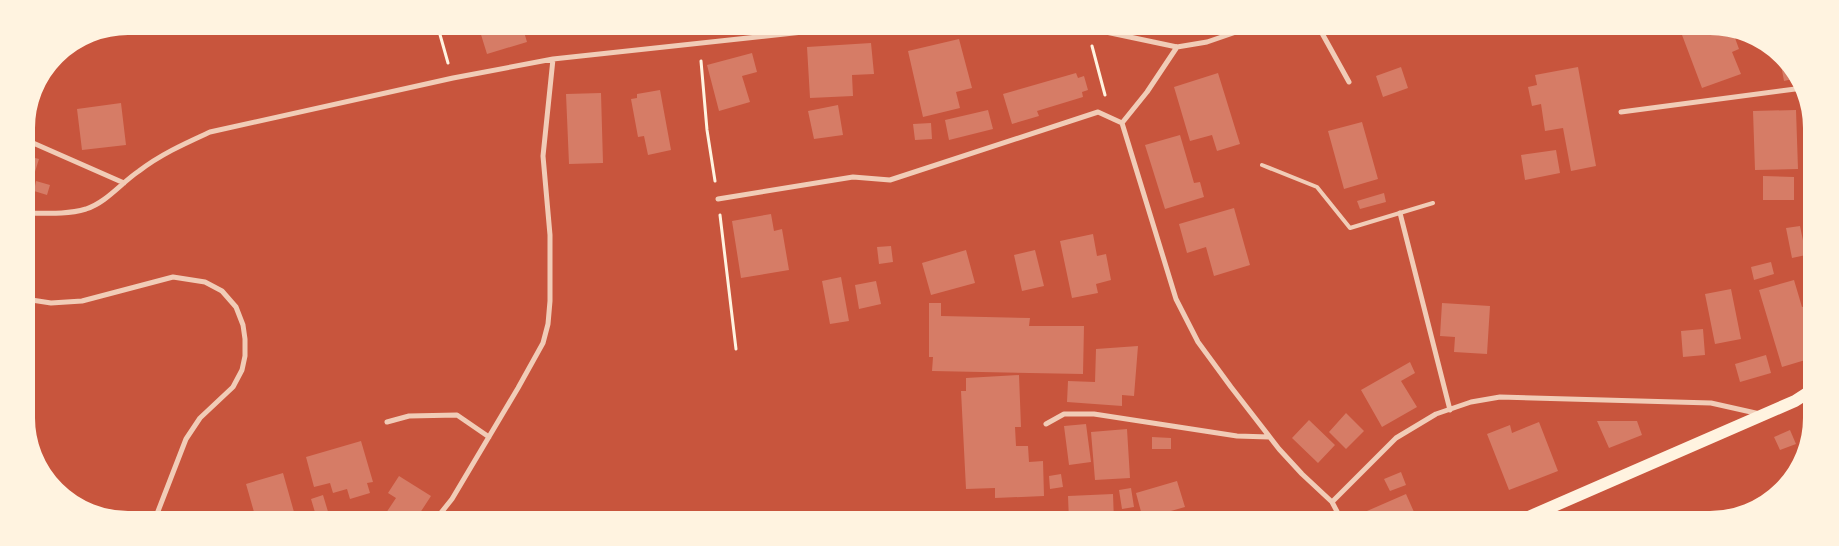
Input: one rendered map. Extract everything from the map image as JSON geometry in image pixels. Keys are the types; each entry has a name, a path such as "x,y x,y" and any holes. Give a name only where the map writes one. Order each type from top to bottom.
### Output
{"main road":[{"path":"1537,513 1795,401 1806,394"}],"street":[{"path":"1110,32 1177,47 1207,42 1234,32"},
{"path":"1321,32 1349,82"},
{"path":"33,213 69,214 88,208 102,201 139,170 178,146 210,132 453,78 553,59 797,33"},
{"path":"1122,123 1147,92 1177,47"},
{"path":"440,514 452,499 543,343 548,324 550,235 543,156 553,59"},
{"path":"1621,112 1798,89"},
{"path":"718,199 853,177 890,180 1098,112 1122,123"},
{"path":"1122,123 1176,299 1198,342 1269,437 1302,474 1332,502 1338,513"},
{"path":"33,143 124,183"},
{"path":"1400,213 1450,410"},
{"path":"32,300 51,303 82,301 173,277 205,282 222,291 236,307 243,325 245,339 245,356 242,370 233,387 200,418 186,439 157,514"},
{"path":"1332,502 1396,438 1436,414 1471,402 1500,397 1711,403 1763,414"},
{"path":"1046,424 1064,414 1094,414 1238,436 1269,437"},
{"path":"387,422 408,416 457,415 489,437"}],"lane":[{"path":"1262,165 1317,187 1350,228 1433,203"}],"path":[{"path":"1087,32 1110,118"},
{"path":"440,33 453,78"}],"building":[{"path":"1681,32 1710,32 1734,36 1739,49 1732,52 1741,74 1702,88"},
{"path":"480,33 524,33 527,42 487,54"},
{"path":"959,39 972,88 956,92 960,108 923,117 908,51"},
{"path":"871,43 874,74 852,75 853,96 810,98 807,47"},
{"path":"752,53 757,72 742,76 750,102 719,111 707,65"},
{"path":"1781,63 1793,79 1784,81"},
{"path":"1401,67 1408,88 1383,97 1376,76"},
{"path":"1578,67 1596,166 1571,171 1563,128 1545,131 1541,104 1532,106 1528,87 1537,85 1535,75"},
{"path":"1076,73 1078,78 1084,76 1088,90 1082,92 1083,97 1037,111 1039,116 1012,124 1003,94"},
{"path":"1218,73 1240,144 1217,151 1212,135 1190,141 1174,87"},
{"path":"660,90 671,150 648,155 644,136 638,137 631,99 637,98 637,94"},
{"path":"601,93 603,163 569,164 566,94"},
{"path":"121,103 126,145 82,150 77,109"},
{"path":"838,105 843,135 814,139 808,111"},
{"path":"988,110 993,129 949,140 945,120"},
{"path":"1796,110 1798,169 1755,170 1753,111"},
{"path":"1362,122 1378,179 1344,189 1328,131"},
{"path":"931,123 932,139 915,140 913,124"},
{"path":"1180,135 1194,183 1200,182 1204,197 1165,209 1145,145"},
{"path":"1556,150 1560,173 1525,180 1521,155"},
{"path":"33,157 39,159 33,179"},
{"path":"1763,176 1794,177 1794,200 1763,200"},
{"path":"36,181 50,185 47,195 34,191"},
{"path":"1384,193 1386,202 1360,209 1357,201"},
{"path":"1234,208 1250,265 1214,276 1206,247 1187,253 1179,224"},
{"path":"771,214 774,231 782,229 789,270 741,278 732,221"},
{"path":"1800,226 1806,255 1792,258 1786,228"},
{"path":"1093,234 1097,256 1106,254 1111,280 1096,284 1098,293 1072,298 1060,241"},
{"path":"891,246 893,262 879,264 877,247"},
{"path":"966,250 975,283 931,295 922,263"},
{"path":"1035,250 1044,286 1022,291 1014,255"},
{"path":"1771,262 1774,274 1754,280 1751,267"},
{"path":"841,277 849,321 830,324 822,281"},
{"path":"1794,280 1802,307 1806,306 1806,360 1782,367 1759,290"},
{"path":"876,281 881,304 859,309 855,285"},
{"path":"1731,289 1741,339 1715,344 1705,294"},
{"path":"929,303 941,303 941,316 1030,318 1029,326 1084,326 1083,374 932,371 933,357 929,357"},
{"path":"1442,303 1490,306 1487,354 1454,352 1455,337 1440,336"},
{"path":"1703,329 1705,355 1683,357 1681,331"},
{"path":"1138,346 1134,396 1122,395 1122,406 1067,402 1068,381 1095,382 1096,349"},
{"path":"1766,355 1771,373 1740,382 1735,364"},
{"path":"1410,362 1415,373 1401,381 1417,407 1382,427 1361,390"},
{"path":"1019,375 1021,427 1015,427 1016,446 1028,446 1029,462 1043,461 1044,496 995,498 995,488 966,489 961,391 966,391 966,378"},
{"path":"1346,413 1364,431 1346,449 1329,432"},
{"path":"1309,420 1335,445 1318,463 1292,438"},
{"path":"1597,421 1637,421 1642,435 1609,448"},
{"path":"1539,422 1558,471 1509,490 1487,434 1510,425 1512,433"},
{"path":"1086,424 1091,462 1069,465 1064,426"},
{"path":"1127,429 1130,478 1095,480 1091,432"},
{"path":"1790,430 1796,444 1780,450 1774,437"},
{"path":"1152,437 1171,438 1171,449 1152,449"},
{"path":"361,441 373,482 367,483 370,493 350,499 347,489 333,493 330,483 314,487 306,457"},
{"path":"1401,472 1406,485 1390,491 1384,479"},
{"path":"283,473 294,512 289,514 255,514 246,484"},
{"path":"1061,474 1063,487 1050,489 1049,476"},
{"path":"399,476 431,496 419,514 385,514 396,498 388,493"},
{"path":"1177,481 1185,507 1163,513 1141,513 1136,493"},
{"path":"1131,488 1134,507 1122,509 1119,490"},
{"path":"1113,494 1114,513 1069,513 1068,496"},
{"path":"1406,494 1415,513 1368,513 1367,511"},
{"path":"323,495 329,514 315,514 311,499"}]}
